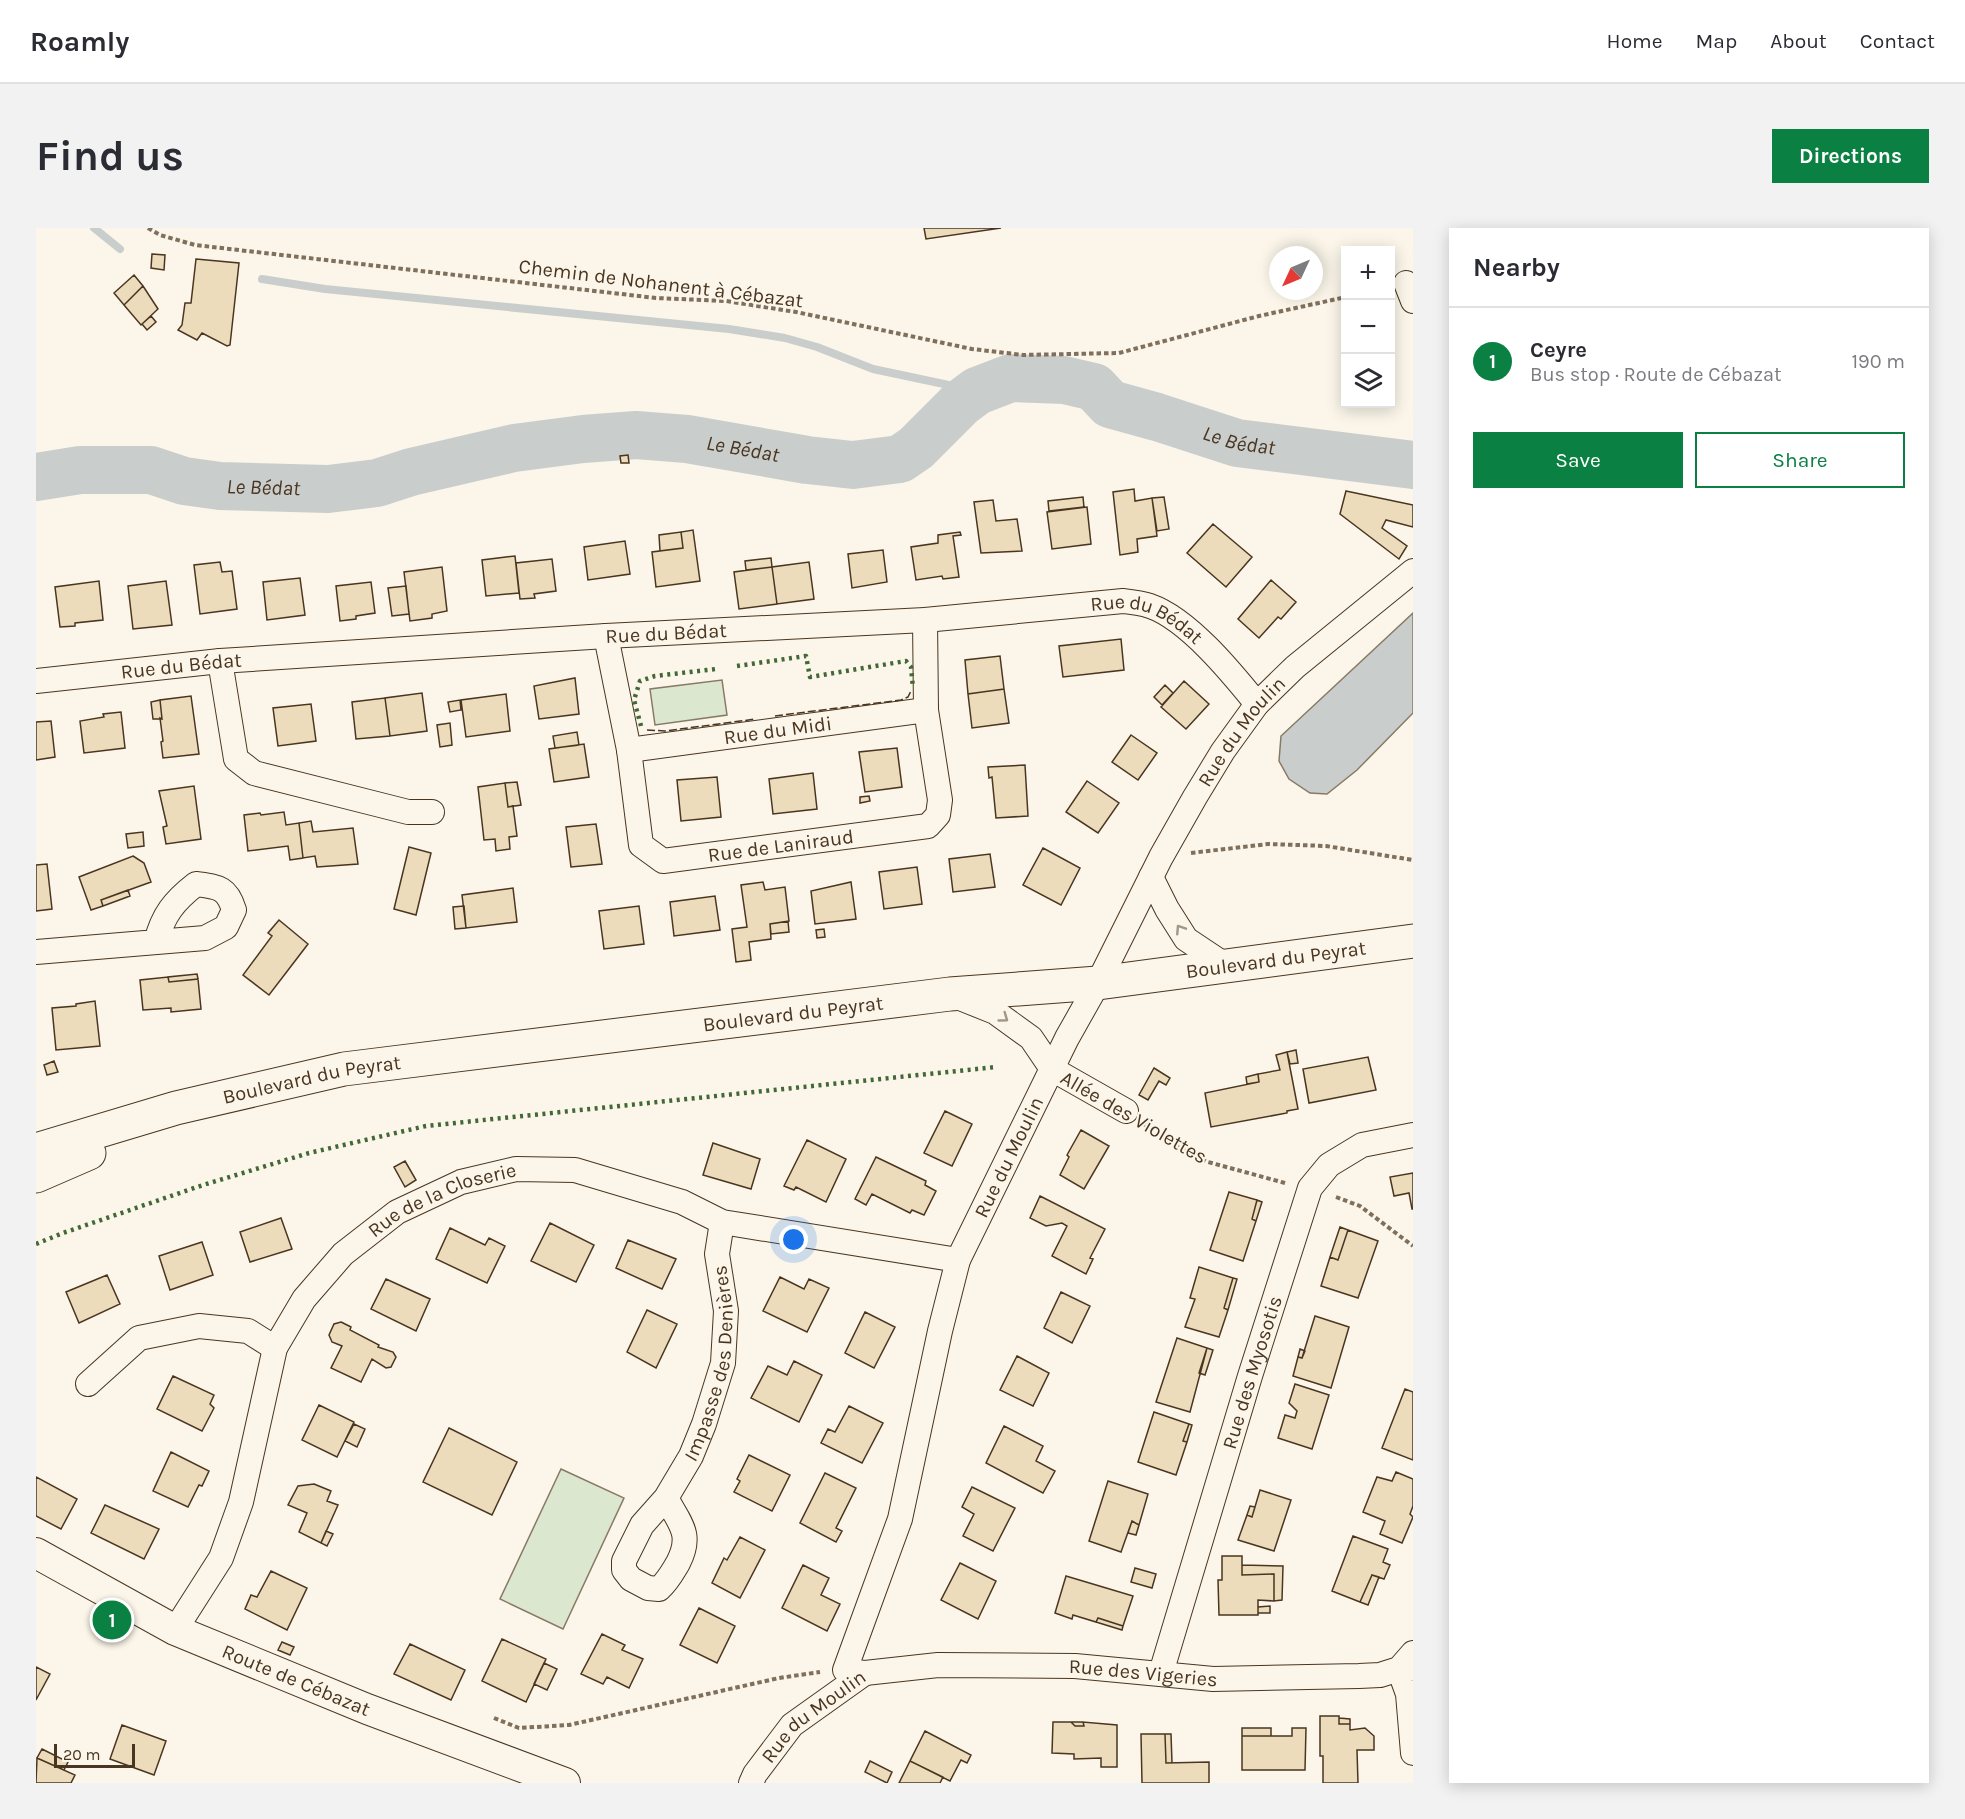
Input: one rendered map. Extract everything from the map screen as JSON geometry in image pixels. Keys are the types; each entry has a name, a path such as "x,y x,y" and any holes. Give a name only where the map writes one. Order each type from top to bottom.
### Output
{"main road":[{"name":"Boulevard du Peyrat","path":"176,1108 344,1069 950,994 1098,983 1413,941"},
{"path":"36,1150 176,1108"},
{"path":"36,1176 91,1152 176,1108"}],"street":[{"name":"Rue du Moulin","path":"751,1783 755,1774 792,1725 855,1672 900,1519 939,1331 958,1260 1052,1069 1156,867 1223,751 1257,704 1295,667 1413,571"},
{"name":"Rue du Bédat","path":"36,681 220,661 606,636 925,620 1123,601 1151,607 1181,624 1223,663 1257,704"},
{"name":"Rue de Laniraud","path":"606,636 629,750 641,845 663,861 928,826 938,815 940,800 926,710 925,620"},
{"path":"220,661 236,759 254,773 408,812 432,812"},
{"name":"Rue du Midi","path":"629,750 926,710"},
{"path":"1156,867 1167,909 1186,939 1225,965"},
{"path":"36,952 156,942"},
{"path":"950,994 995,1012 1031,1038 1052,1069"},
{"name":"Allée des Violettes","path":"1052,1069 1126,1112"},
{"name":"Rue des Myosotis","path":"1161,1673 1250,1376 1310,1188 1329,1165 1362,1145 1413,1135"},
{"name":"Rue de la Closerie","path":"175,1630 221,1558 241,1502 275,1348 304,1299 343,1254 397,1212 461,1182 516,1169 575,1170 682,1202 722,1222 958,1260"},
{"name":"Impasse des Denières","path":"666,1498 691,1456 704,1424 723,1363 726,1311 717,1254 722,1222"},
{"path":"88,1384 139,1338 199,1326 248,1331 275,1348"},
{"name":"Route de Cébazat","path":"36,1553 175,1630 367,1709 565,1783"},
{"path":"1408,1663 1413,1753"},
{"name":"Rue des Vigeries","path":"855,1672 938,1665 1075,1666 1225,1679 1380,1675 1408,1663"}],"path":[{"name":"Chemin de Nohanent à Cébazat","path":"148,228 160,235 195,245 656,298 726,302 796,312 972,349 1023,355 1119,353 1258,316 1341,298"},
{"path":"1156,867 1268,844 1326,846 1413,860"},
{"name":"Allée des Violettes","path":"1126,1112 1176,1146 1208,1162 1278,1182 1310,1188 1360,1206 1413,1246"},
{"path":"494,1718 519,1728 569,1725 799,1674 855,1672"}],"green space":[{"path":"722,680 727,715 655,725 650,689"},
{"path":"561,1469 624,1498 563,1629 500,1599"}],"shaded area":[{"path":"1413,613 1413,713 1357,770 1327,794 1310,793 1289,779 1279,761 1281,736"}],"building":[{"path":"924,228 1001,228 926,239"},
{"path":"152,254 165,255 164,270 151,268"},
{"path":"196,259 239,263 230,345 227,346 202,333 197,340 178,330 182,325 185,303 191,303"},
{"path":"134,275 143,286 124,305 114,293"},
{"path":"143,286 158,309 141,325 124,305"},
{"path":"151,316 156,322 147,330 142,324"},
{"path":"628,455 629,463 621,463 620,456"},
{"path":"1134,489 1135,501 1152,498 1157,536 1137,539 1138,552 1120,555 1113,492"},
{"path":"1346,491 1413,505 1413,527 1386,520 1382,528 1407,546 1399,559 1340,514"},
{"path":"1083,497 1084,507 1049,511 1048,501"},
{"path":"1164,497 1169,529 1157,531 1152,498"},
{"path":"993,500 996,521 1017,519 1022,551 981,553 974,502"},
{"path":"1087,507 1091,544 1052,549 1047,512"},
{"path":"1213,524 1252,557 1226,587 1187,553"},
{"path":"693,530 700,581 656,587 652,552 683,548 681,532"},
{"path":"681,532 683,548 660,551 659,535"},
{"path":"960,532 961,535 953,536 959,577 943,579 942,576 916,580 911,547 938,543 938,535"},
{"path":"625,541 630,574 588,580 584,547"},
{"path":"883,550 887,582 852,588 848,554"},
{"path":"515,556 519,593 486,596 482,560"},
{"path":"771,558 772,567 746,570 745,561"},
{"path":"552,559 556,591 534,594 535,598 520,599 516,563"},
{"path":"220,562 222,572 232,571 237,609 200,614 194,565"},
{"path":"809,562 814,599 777,604 772,567"},
{"path":"442,567 447,611 432,614 432,618 410,621 404,572"},
{"path":"772,567 777,604 739,609 734,572"},
{"path":"300,578 305,615 267,620 263,582"},
{"path":"1271,580 1296,602 1281,619 1278,617 1259,638 1238,619"},
{"path":"99,581 103,620 60,627 55,587"},
{"path":"166,581 172,625 133,629 128,586"},
{"path":"371,582 375,613 340,621 336,586"},
{"path":"406,586 409,614 392,616 388,588"},
{"path":"1121,639 1124,670 1063,677 1059,646"},
{"path":"1000,656 1004,689 968,694 965,660"},
{"path":"575,678 579,714 539,719 534,686"},
{"path":"1184,681 1209,704 1186,729 1161,707"},
{"path":"1165,685 1173,693 1162,705 1154,697"},
{"path":"1004,689 1009,723 972,728 968,694"},
{"path":"422,693 427,731 390,736 385,698"},
{"path":"506,694 510,731 466,737 461,700"},
{"path":"191,696 199,754 163,758 160,700"},
{"path":"385,698 390,736 356,739 352,702"},
{"path":"160,700 162,719 153,719 151,702"},
{"path":"460,700 461,710 450,712 448,702"},
{"path":"311,704 316,741 278,746 273,708"},
{"path":"121,712 125,748 84,753 80,721 104,717 103,714"},
{"path":"51,721 55,757 36,760 36,722"},
{"path":"450,723 452,745 440,747 437,725"},
{"path":"577,732 579,745 555,748 553,736"},
{"path":"1131,735 1157,753 1138,780 1112,762"},
{"path":"584,744 589,777 554,782 549,749"},
{"path":"897,748 902,787 865,792 859,752"},
{"path":"1025,765 1028,816 996,818 992,777 989,778 988,767"},
{"path":"813,773 817,809 773,814 769,779"},
{"path":"717,777 721,817 681,821 677,780"},
{"path":"1087,781 1119,803 1098,833 1066,812"},
{"path":"517,782 521,805 508,807 505,783"},
{"path":"505,783 508,807 513,806 517,836 509,837 510,849 496,851 495,839 484,840 478,787"},
{"path":"194,786 201,839 166,844 163,827 167,826 159,791"},
{"path":"869,796 870,801 860,803 860,797"},
{"path":"284,812 286,825 299,823 303,858 290,860 288,846 248,851 244,815"},
{"path":"311,821 313,832 353,828 358,864 317,867 315,856 303,858 299,823"},
{"path":"596,824 602,864 571,867 566,827"},
{"path":"143,832 144,846 128,848 126,834"},
{"path":"409,847 431,853 416,915 394,909"},
{"path":"1043,848 1080,868 1061,905 1023,885"},
{"path":"990,854 995,887 953,892 949,859"},
{"path":"133,856 144,863 151,882 101,900 103,906 91,910 79,877"},
{"path":"47,864 52,909 36,911 36,865"},
{"path":"917,867 922,904 884,909 879,872"},
{"path":"763,882 765,890 785,887 789,921 770,924 771,939 749,942 751,960 736,962 732,929 747,927 741,885"},
{"path":"851,882 856,919 815,924 811,891"},
{"path":"513,888 517,922 466,928 462,895"},
{"path":"128,890 130,896 103,906 101,900"},
{"path":"715,896 720,930 674,936 670,902"},
{"path":"464,906 466,928 455,929 453,907"},
{"path":"639,906 644,944 604,949 599,911"},
{"path":"279,920 308,944 269,995 243,975 272,936 268,933"},
{"path":"788,921 789,932 771,934 770,924"},
{"path":"824,929 825,937 817,938 816,930"},
{"path":"197,974 198,979 169,982 168,977"},
{"path":"168,977 169,982 198,979 201,1009 171,1012 171,1008 143,1010 140,980"},
{"path":"95,1001 100,1046 56,1050 52,1008 76,1006 76,1004"},
{"path":"1296,1050 1298,1063 1290,1064 1287,1052"},
{"path":"1287,1052 1298,1109 1211,1127 1205,1093 1259,1082 1258,1074 1280,1070 1276,1055"},
{"path":"1368,1057 1376,1090 1309,1103 1303,1069"},
{"path":"54,1061 58,1072 47,1075 44,1065"},
{"path":"1154,1068 1170,1078 1166,1085 1159,1081 1148,1100 1139,1095"},
{"path":"1258,1074 1259,1082 1247,1084 1246,1077"},
{"path":"945,1111 972,1124 952,1166 924,1153"},
{"path":"1081,1130 1109,1146 1084,1189 1060,1175 1069,1157 1067,1155"},
{"path":"807,1140 846,1159 826,1202 796,1187 794,1190 784,1186"},
{"path":"713,1143 760,1159 751,1189 703,1175"},
{"path":"876,1157 926,1181 925,1185 936,1191 924,1215 912,1210 910,1213 872,1194 866,1205 855,1199"},
{"path":"405,1161 416,1180 405,1187 394,1167"},
{"path":"1413,1173 1412,1209 1409,1193 1394,1196 1390,1177"},
{"path":"1229,1192 1257,1200 1252,1219 1256,1221 1243,1261 1210,1250"},
{"path":"1040,1196 1105,1229 1090,1258 1093,1259 1086,1274 1052,1256 1067,1226 1062,1223 1046,1226 1030,1218"},
{"path":"1257,1200 1262,1202 1256,1221 1252,1219"},
{"path":"281,1218 292,1249 250,1262 240,1232"},
{"path":"550,1223 594,1245 576,1282 531,1261"},
{"path":"1340,1227 1348,1230 1338,1260 1330,1257"},
{"path":"450,1228 485,1245 489,1238 505,1246 487,1283 436,1259"},
{"path":"1348,1230 1378,1241 1358,1298 1321,1286 1330,1257 1338,1260"},
{"path":"628,1240 676,1259 662,1289 616,1268"},
{"path":"202,1242 213,1275 170,1290 159,1256"},
{"path":"1199,1267 1233,1278 1224,1308 1228,1310 1219,1337 1185,1327 1195,1299 1190,1298"},
{"path":"107,1275 120,1304 79,1323 66,1292"},
{"path":"780,1277 804,1289 809,1279 829,1288 807,1332 763,1311"},
{"path":"1233,1278 1237,1279 1228,1310 1224,1308"},
{"path":"386,1279 430,1299 416,1331 371,1309"},
{"path":"1061,1292 1090,1306 1072,1343 1044,1328"},
{"path":"647,1310 677,1324 656,1368 627,1352"},
{"path":"865,1312 895,1327 874,1368 845,1353"},
{"path":"1315,1316 1349,1327 1331,1388 1293,1376 1298,1357 1302,1358"},
{"path":"341,1322 351,1327 350,1330 379,1345 378,1347 393,1352 396,1357 391,1367 386,1368 372,1359 361,1382 331,1368 342,1346 332,1342 329,1335 334,1324"},
{"path":"1177,1338 1207,1348 1190,1412 1156,1402"},
{"path":"1207,1348 1213,1350 1205,1375 1199,1373"},
{"path":"1300,1349 1305,1351 1302,1358 1298,1357"},
{"path":"1017,1356 1049,1373 1033,1406 1000,1390"},
{"path":"794,1361 822,1375 799,1422 751,1398 768,1366 787,1375"},
{"path":"173,1376 214,1395 210,1404 214,1408 202,1431 157,1409"},
{"path":"1295,1384 1329,1395 1312,1449 1278,1438 1285,1415 1295,1418 1297,1411 1289,1403"},
{"path":"1405,1389 1413,1392 1413,1460 1382,1448"},
{"path":"319,1405 354,1422 337,1457 302,1440"},
{"path":"849,1406 883,1423 862,1463 821,1443 828,1429 835,1432"},
{"path":"1154,1412 1189,1424 1183,1441 1187,1442 1176,1475 1138,1462"},
{"path":"354,1424 365,1429 357,1447 345,1441"},
{"path":"1189,1424 1192,1425 1187,1442 1183,1441"},
{"path":"1004,1426 1043,1446 1036,1461 1055,1471 1043,1493 986,1463"},
{"path":"449,1428 517,1462 492,1515 423,1482"},
{"path":"171,1452 209,1471 188,1507 153,1491"},
{"path":"749,1455 790,1475 772,1511 734,1492 740,1481 737,1479"},
{"path":"1396,1472 1413,1479 1413,1506 1410,1514 1413,1517 1402,1543 1380,1534 1385,1521 1363,1512 1377,1477 1392,1481"},
{"path":"825,1473 856,1488 836,1528 842,1531 836,1542 800,1523"},
{"path":"36,1477 77,1499 61,1529 36,1516"},
{"path":"1108,1481 1148,1494 1139,1525 1132,1521 1121,1552 1089,1541"},
{"path":"314,1484 331,1491 327,1501 338,1505 321,1543 299,1532 307,1513 288,1505 298,1486"},
{"path":"972,1487 1015,1508 993,1551 963,1536 974,1514 962,1507"},
{"path":"1260,1490 1291,1500 1274,1551 1238,1540 1247,1515 1252,1517"},
{"path":"105,1505 159,1529 144,1559 91,1533"},
{"path":"1250,1506 1255,1507 1252,1517 1247,1515"},
{"path":"1132,1521 1139,1525 1136,1535 1128,1533"},
{"path":"326,1531 333,1534 327,1546 321,1543"},
{"path":"1353,1536 1388,1549 1383,1562 1390,1565 1384,1579 1372,1575 1360,1602 1332,1591"},
{"path":"740,1537 765,1550 740,1598 712,1583 724,1558 727,1560"},
{"path":"1222,1556 1242,1556 1242,1575 1274,1574 1274,1601 1258,1600 1258,1615 1219,1615 1218,1580 1222,1580"},
{"path":"960,1563 996,1581 978,1619 941,1600"},
{"path":"803,1565 829,1578 821,1595 840,1604 827,1631 782,1608"},
{"path":"1242,1565 1283,1566 1282,1600 1274,1601 1274,1574 1242,1575"},
{"path":"1135,1568 1156,1574 1152,1588 1131,1582"},
{"path":"271,1571 307,1588 287,1630 245,1609 251,1595 257,1597"},
{"path":"1372,1575 1379,1577 1368,1605 1360,1602"},
{"path":"1066,1576 1133,1596 1123,1626 1098,1618 1096,1622 1073,1615 1072,1619 1055,1613"},
{"path":"1270,1606 1270,1613 1258,1613 1258,1607"},
{"path":"699,1608 735,1626 717,1663 680,1645"},
{"path":"1098,1618 1123,1626 1122,1630 1096,1622"},
{"path":"602,1634 625,1645 622,1650 643,1659 629,1688 607,1677 603,1684 581,1674"},
{"path":"502,1639 546,1659 526,1702 482,1681"},
{"path":"282,1642 294,1647 290,1655 278,1650"},
{"path":"410,1644 465,1670 451,1700 394,1674"},
{"path":"544,1663 557,1669 547,1690 534,1684"},
{"path":"36,1667 50,1674 36,1700"},
{"path":"1320,1716 1339,1716 1339,1724 1350,1724 1350,1730 1365,1728 1374,1736 1374,1750 1357,1750 1358,1783 1323,1783"},
{"path":"1339,1718 1350,1719 1350,1724 1339,1724"},
{"path":"1053,1722 1071,1722 1075,1726 1084,1726 1083,1722 1117,1725 1117,1767 1101,1767 1101,1758 1074,1759 1074,1754 1052,1753"},
{"path":"1071,1722 1083,1722 1084,1726 1075,1726"},
{"path":"122,1725 166,1741 154,1775 110,1759"},
{"path":"1242,1728 1271,1728 1271,1736 1242,1736"},
{"path":"1292,1728 1306,1728 1305,1770 1242,1770 1242,1736 1292,1736"},
{"path":"925,1731 971,1755 967,1763 961,1760 950,1781 910,1761"},
{"path":"1141,1734 1165,1734 1166,1763 1209,1762 1209,1783 1142,1783"},
{"path":"1165,1734 1171,1734 1172,1763 1166,1763"},
{"path":"42,1749 68,1762 64,1770 37,1758"},
{"path":"37,1758 75,1775 71,1783 36,1783"},
{"path":"870,1761 892,1772 887,1783 865,1772"},
{"path":"910,1761 943,1777 940,1783 899,1783"}],"waterway":[{"path":"94,228 120,249"},
{"path":"262,279 325,289 729,329 785,338 817,347 873,369 977,391"},
{"name":"Le Bédat","path":"36,477 80,470 151,470 184,481 220,486 328,489 377,483 411,472 514,448 636,435 687,439 807,460 853,465 900,459 916,448 961,403 977,391 1011,378 1064,380 1094,387 1110,404 1237,443 1413,465"}],"hedge":[{"path":"737,666 806,656 810,677 906,661 911,667 913,688"},
{"path":"641,726 634,700 640,681 655,676 716,669"},
{"path":"36,1244 203,1185 309,1153 426,1126 996,1067"}],"fence":[{"path":"775,716 901,700 908,697 911,691"},
{"path":"647,730 665,731 756,719"}],"place":[{"name":"Ceyre","path":"112,1620"}]}
